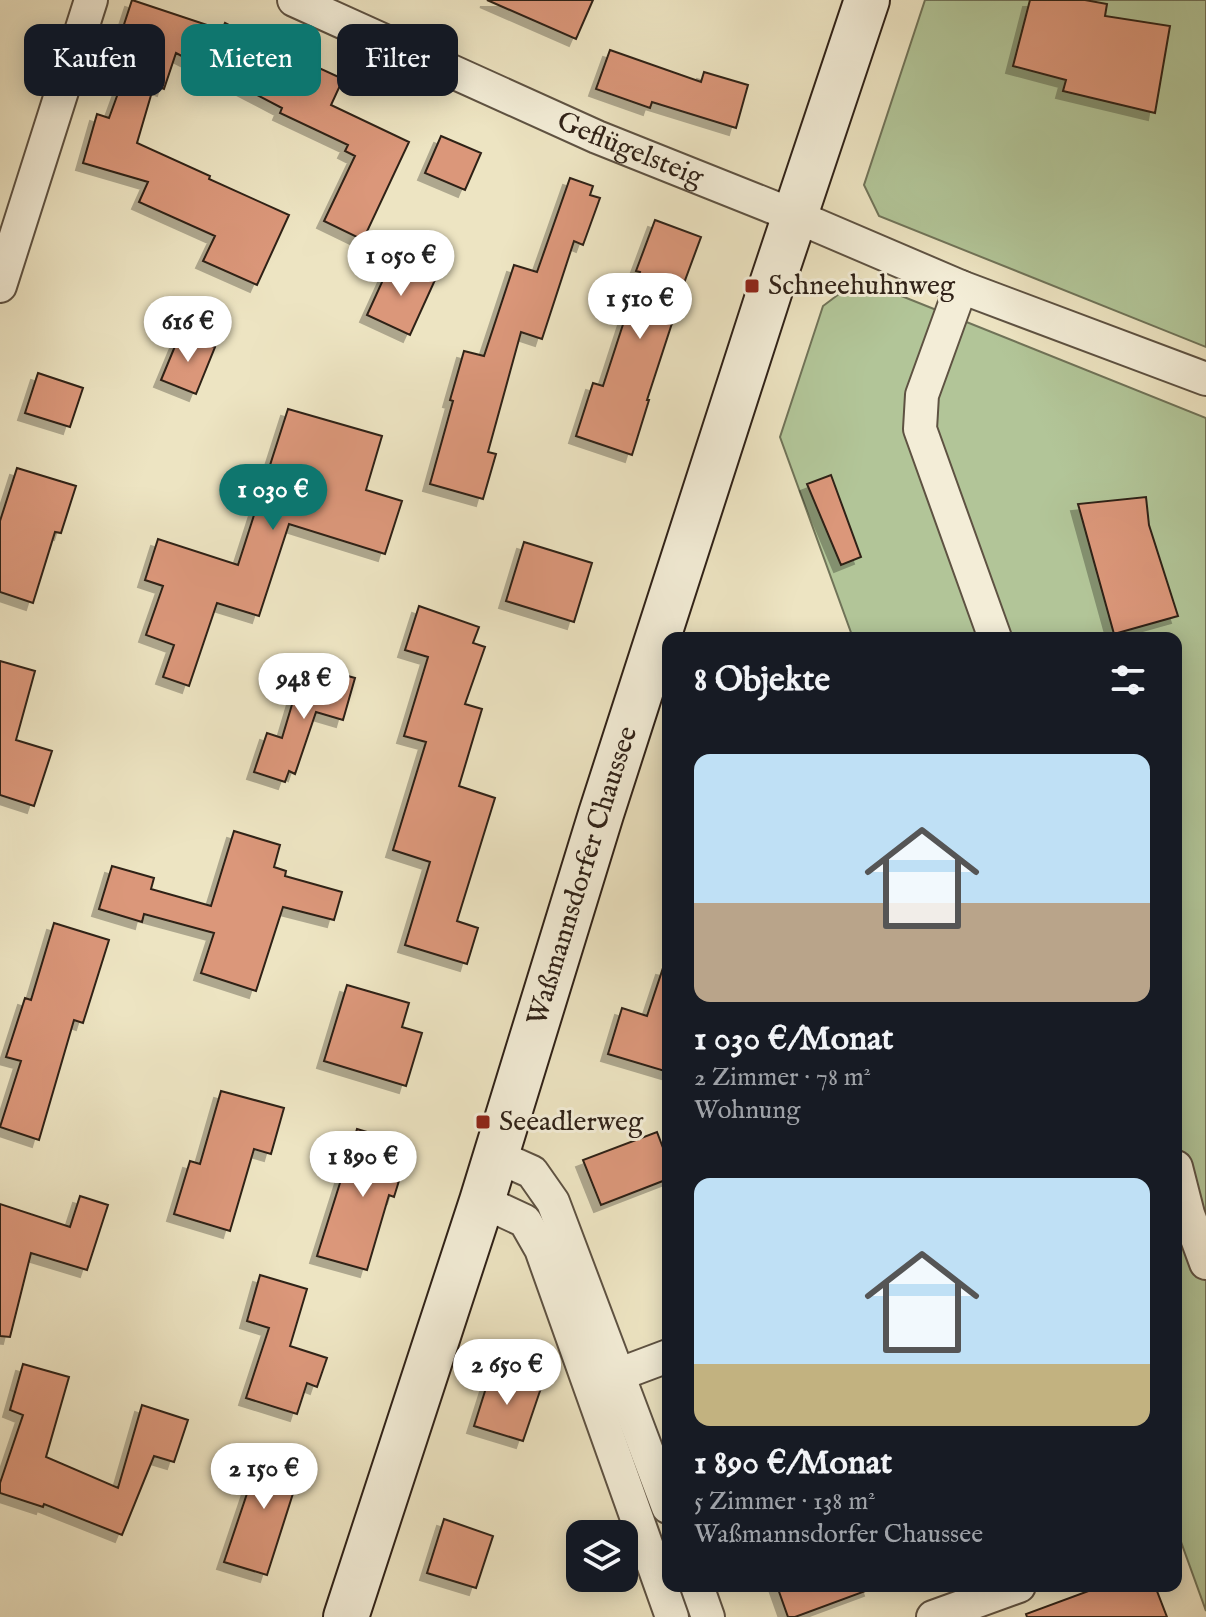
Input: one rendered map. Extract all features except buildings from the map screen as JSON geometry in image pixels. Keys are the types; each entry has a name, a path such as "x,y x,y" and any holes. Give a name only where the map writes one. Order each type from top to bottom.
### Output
{"street":[{"path":"0,286 91,0"},
{"name":"Geflügelsteig","path":"294,0 597,137 795,216"},
{"name":"Waßmannsdorfer Chaussee","path":"346,1617 482,1201 601,814 867,0"},
{"path":"795,216 961,287 1206,379"},
{"path":"961,287 922,395 920,429 993,632"},
{"path":"496,1156 532,1172 553,1202 662,1490"},
{"path":"1182,1190 1206,1263"},
{"path":"482,1201 525,1221 541,1249 662,1589"},
{"path":"620,1374 662,1358"},
{"path":"663,1592 672,1617"},
{"path":"699,1592 708,1617"},
{"path":"933,1617 1002,1592"}],"green space":[{"path":"925,0 1206,0 1206,347 879,216 864,185"},
{"path":"859,279 1206,418 1206,1611 1182,1545 1182,632 851,632 780,437 823,306"}],"place":[{"name":"Schneehuhnweg","path":"752,286"},
{"name":"Seeadlerweg","path":"483,1122"}]}
